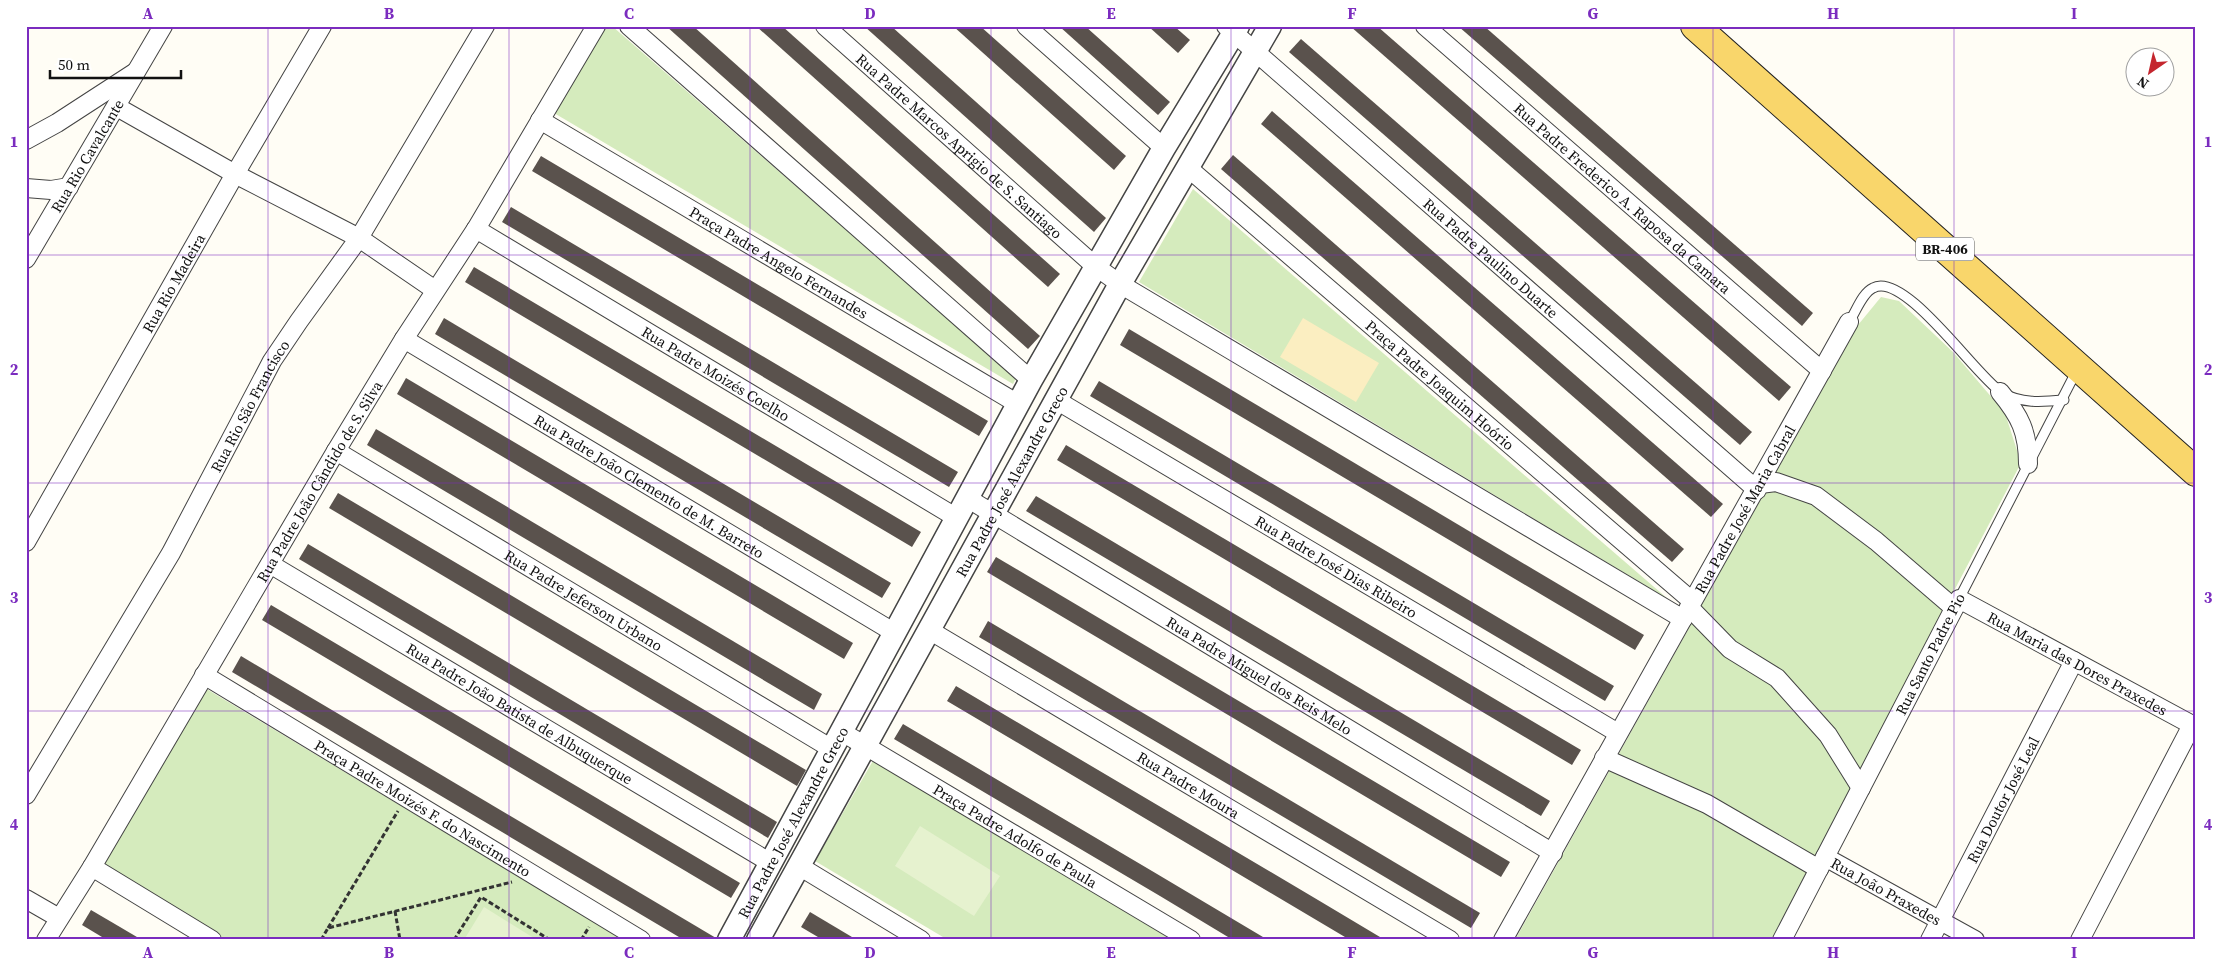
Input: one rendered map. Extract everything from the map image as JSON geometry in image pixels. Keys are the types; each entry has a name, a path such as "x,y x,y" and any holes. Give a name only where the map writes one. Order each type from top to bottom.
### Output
{"main road":[{"name":"BR-406","path":"1694,26 2196,472"}],"street":[{"name":"Rua Rio Cavalcante","path":"26,260 163,26"},
{"name":"Rua Rio Madeira","path":"26,542 235,174 322,26"},
{"name":"Rua Rio São Francisco","path":"26,794 171,553 272,361 359,238 485,26"},
{"name":"Rua Padre João Cândido de S. Silva","path":"46,940 92,867 336,451 404,339 476,229 596,26"},
{"path":"629,26 1031,380"},
{"name":"Rua Padre Marcos Aprigio de S. Santiago","path":"825,26 1095,266 1120,284"},
{"path":"1026,26 1164,148"},
{"name":"Rua Padre José Alexandre Greco","path":"758,940 1120,284 1270,26"},
{"name":"Rua Padre Frederico A. Raposa da Camara","path":"1425,26 1822,371"},
{"name":"Rua Padre José Alexandre Greco","path":"729,940 1031,380 1232,29"},
{"name":"Rua Padre Paulino Duarte","path":"1232,29 1255,52 1758,487"},
{"path":"26,140 57,123 138,70"},
{"path":"117,107 235,174 359,238 436,290"},
{"name":"Praça Padre Angelo Fernandes","path":"540,120 1018,404"},
{"name":"Praça Padre Joaquim Hoório","path":"1187,167 1688,609"},
{"path":"26,188 51,190 68,187"},
{"name":"Rua Padre Moizés Coelho","path":"476,229 962,508"},
{"path":"1120,284 1688,609 1730,649 1777,678 1828,735 1861,788"},
{"name":"Rua Padre José Maria Cabral","path":"1503,940 1850,322"},
{"name":"Rua Padre João Clemento de M. Barreto","path":"404,339 895,633"},
{"path":"2000,392 2014,408 2022,424 2027,438 2028,464"},
{"name":"Rua Padre José Dias Ribeiro","path":"1056,400 1618,733"},
{"name":"Rua Padre Jeferson Urbano","path":"336,451 837,740"},
{"name":"Rua Maria das Dores Praxedes","path":"1758,487 1776,482 1816,496 1956,604 2074,661 2194,726"},
{"name":"Rua Padre Miguel dos Reis Melo","path":"962,508 993,514 1553,853"},
{"name":"Rua Padre João Batista de Albuquerque","path":"270,564 771,863"},
{"name":"Rua Santo Padre Pio","path":"1782,940 1956,604"},
{"name":"Rua Padre Moura","path":"929,630 1450,940"},
{"name":"Rua Doutor José Leal","path":"1930,940 2074,661"},
{"name":"Praça Padre Moizés F. do Nascimento","path":"204,675 642,940"},
{"path":"2080,940 2194,726"},
{"name":"Praça Padre Adolfo de Paula","path":"837,740 866,745 1191,940"},
{"name":"Rua João Praxedes","path":"1604,758 1707,804 1822,863 1940,920 1975,940"},
{"path":"799,866 921,940"},
{"path":"92,867 212,940"},
{"path":"26,899 59,918"}],"lane":[{"name":"Rua Padre José Maria Cabral","path":"1850,322 1870,289 1879,285 1894,290 1903,294 1921,310 2000,392 2024,401 2064,400"},
{"name":"Rua Santo Padre Pio","path":"1956,604 2079,368"}],"path":[{"path":"321,940 399,809"},
{"path":"328,928 518,880 509,875"},
{"path":"454,940 481,897 550,940"},
{"path":"395,911 400,940"},
{"path":"581,940 591,922"}],"green space":[{"path":"606,26 612,26 1016,378 1013,384 554,113"},
{"path":"1193,189 1668,599 1139,282"},
{"path":"1881,297 1899,301 1953,352 2005,413 2021,463 1771,940 1515,940 1858,325"},
{"path":"205,688 624,940 226,940 103,866"},
{"path":"874,759 1172,940 948,940 815,861"},
{"path":"920,826 1000,876 974,916 895,866"},
{"path":"484,907 537,940 464,940"}],"sand":[{"path":"1303,318 1379,363 1356,402 1280,357"}],"building":[{"path":"666,26 693,26 1040,336 1028,349"},
{"path":"756,26 782,26 1060,274 1048,287"},
{"path":"864,26 891,26 1106,218 1094,232"},
{"path":"953,26 980,26 1126,156 1114,170"},
{"path":"1059,26 1085,26 1170,102 1158,115"},
{"path":"1148,26 1174,26 1190,40 1178,53"},
{"path":"1350,26 1377,26 1791,387 1779,401"},
{"path":"1458,26 1484,26 1813,313 1802,326"},
{"path":"1301,39 1752,432 1740,445 1289,52"},
{"path":"1272,111 1723,504 1711,517 1261,124"},
{"path":"1233,155 1684,549 1672,562 1221,169"},
{"path":"541,156 988,421 979,436 532,171"},
{"path":"511,207 958,472 949,487 502,222"},
{"path":"474,267 921,532 912,547 465,282"},
{"path":"444,318 891,583 882,598 435,334"},
{"path":"1129,329 1644,635 1635,650 1120,345"},
{"path":"406,378 853,643 844,659 397,394"},
{"path":"1099,381 1614,686 1605,701 1090,396"},
{"path":"376,429 822,694 814,710 367,445"},
{"path":"1066,445 1581,750 1572,765 1057,460"},
{"path":"338,493 806,770 797,786 329,508"},
{"path":"1036,496 1550,801 1541,816 1026,511"},
{"path":"308,544 777,822 768,838 299,559"},
{"path":"996,557 1510,862 1501,877 987,572"},
{"path":"271,605 740,883 731,898 262,620"},
{"path":"988,621 1480,913 1471,928 979,637"},
{"path":"241,656 716,938 716,940 684,940 232,672"},
{"path":"956,686 1385,940 1350,940 947,701"},
{"path":"903,724 1268,940 1233,940 894,739"},
{"path":"91,910 142,940 107,940 82,925"},
{"path":"810,912 857,940 823,940 801,927"}]}
